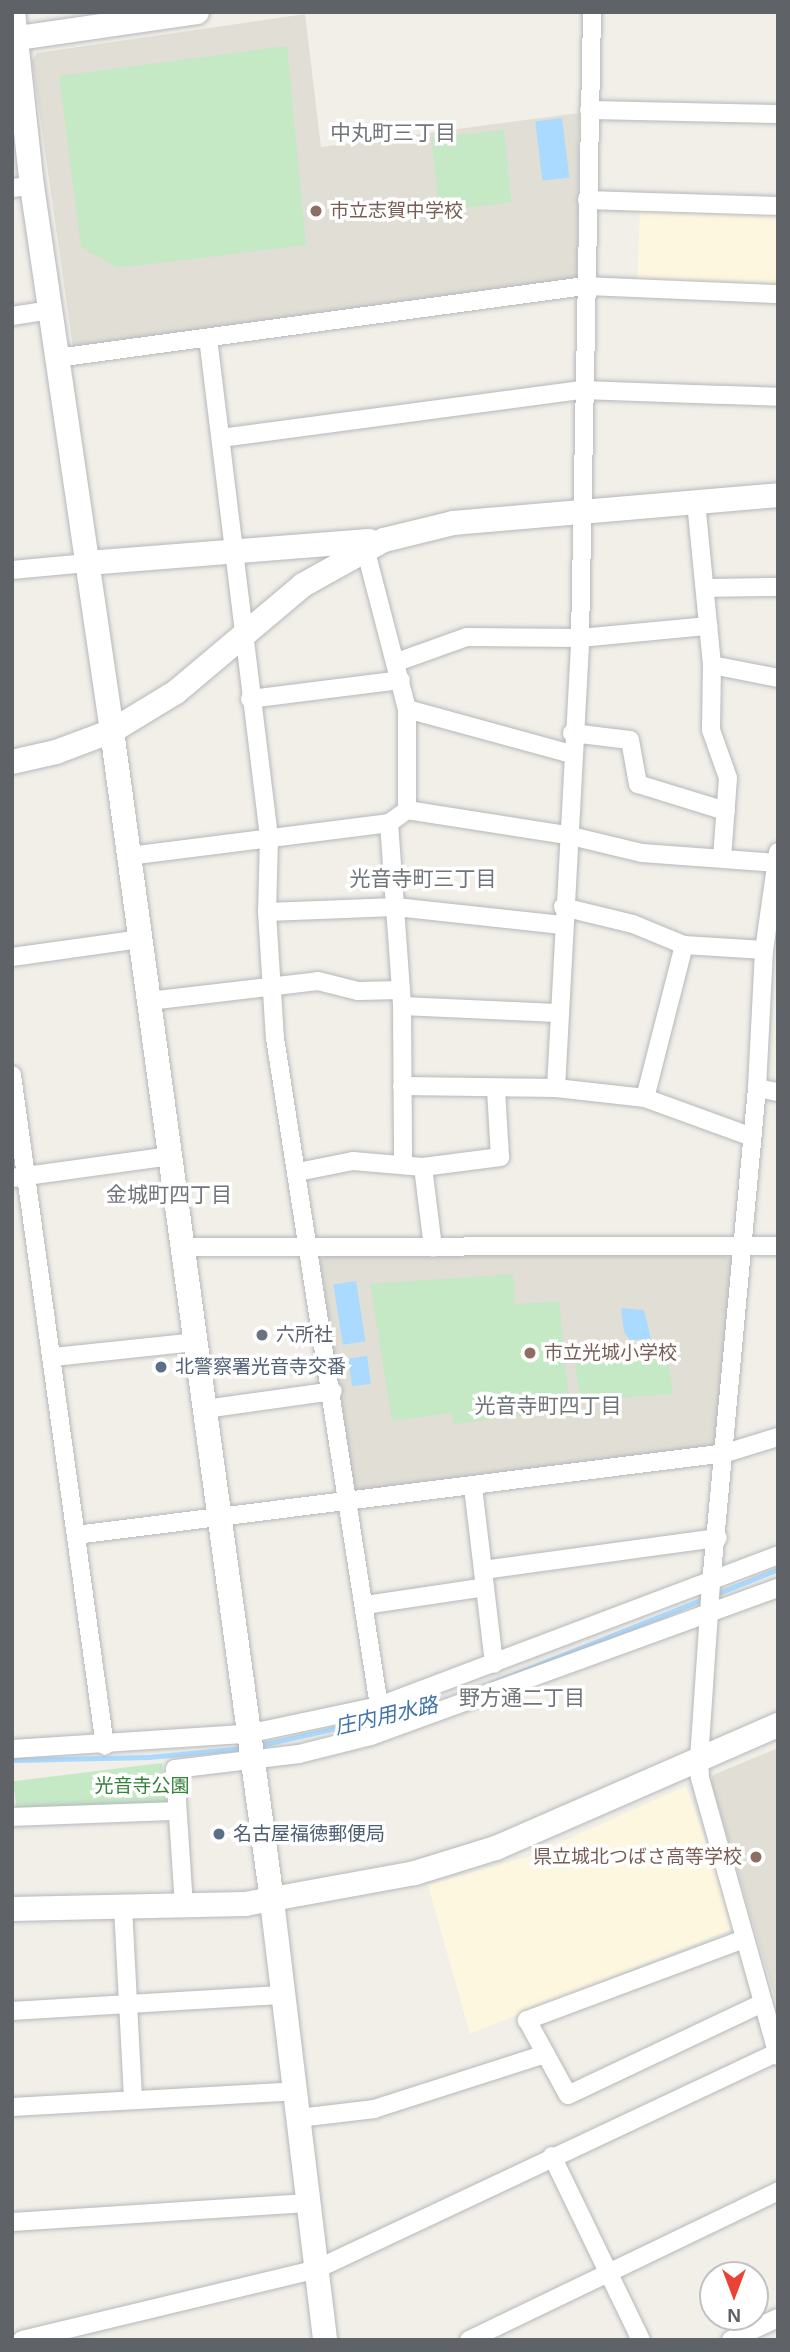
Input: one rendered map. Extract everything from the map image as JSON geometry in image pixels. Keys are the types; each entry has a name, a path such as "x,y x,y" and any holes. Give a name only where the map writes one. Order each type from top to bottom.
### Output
{"street":[{"path":"13,12 22,187 50,310 129,856 221,1520 250,1759 272,1900 325,2340"},
{"path":"14,38 197,12"},
{"path":"556,1087 557,1013 572,733 580,638 582,390 592,12"},
{"path":"589,110 778,114"},
{"path":"587,200 778,206"},
{"path":"57,358 585,286 778,294"},
{"path":"12,316 50,310"},
{"path":"208,338 246,633 250,699 269,837 267,912 270,986 379,1706"},
{"path":"221,438 582,390 778,397"},
{"path":"12,570 235,549 374,544 453,523 778,495"},
{"path":"696,502 712,665 711,730 729,778 722,857"},
{"path":"12,762 57,752 111,731 176,692 303,585 374,544"},
{"path":"374,544 380,616 397,662 407,709 407,810"},
{"path":"705,588 778,587"},
{"path":"397,662 467,637 580,638 708,626"},
{"path":"712,665 778,678"},
{"path":"250,699 401,680"},
{"path":"407,709 571,754"},
{"path":"572,733 630,740 638,784 726,811"},
{"path":"22,2340 317,2269 552,2156 777,2053 700,1778 699,1759 741,1245 771,972 764,950 777,859 642,853 567,835 407,810 388,822 129,856"},
{"path":"388,822 390,882 396,907 401,998 403,1165"},
{"path":"267,912 396,907 562,925"},
{"path":"563,907 633,924 684,945 764,950"},
{"path":"12,957 140,939"},
{"path":"645,1098 684,945"},
{"path":"149,1001 318,981 401,998 557,1013"},
{"path":"12,1075 19,1177 53,1357 104,1746"},
{"path":"402,1086 496,1089 556,1087 645,1098 752,1137"},
{"path":"757,1087 778,1092"},
{"path":"298,1172 353,1161 423,1167 500,1157 496,1089"},
{"path":"19,1177 170,1156"},
{"path":"423,1167 433,1247"},
{"path":"182,1247 778,1246"},
{"path":"53,1357 195,1342"},
{"path":"205,1409 333,1391"},
{"path":"76,1535 221,1520 726,1453 778,1437"},
{"path":"473,1487 494,1664"},
{"path":"365,1605 484,1578 718,1538"},
{"path":"184,1906 175,1769 250,1759 371,1736 711,1600 778,1556"},
{"path":"12,1749 104,1746 247,1734 379,1706 494,1664 711,1600 778,1588"},
{"path":"12,1909 184,1906 272,1900 415,1873 496,1848 778,1725"},
{"path":"12,1817 177,1811"},
{"path":"123,1907 133,2100"},
{"path":"744,1939 527,2020 568,2095 763,2003"},
{"path":"12,2011 284,1995"},
{"path":"299,2119 374,2109 545,2054"},
{"path":"12,2107 296,2091"},
{"path":"552,2156 641,2340"},
{"path":"469,2340 610,2275 778,2191"},
{"path":"12,2222 307,2203"},
{"path":"731,2340 778,2318"}],"shaded area":[{"name":"市立志賀中学校","path":"305,14 321,147 579,113 577,279 73,347 32,60 37,53"},
{"path":"640,207 778,212 775,285 637,280"},
{"name":"市立光城小学校","path":"326,1254 724,1255 731,1259 721,1446 359,1494 352,1489 320,1260"},
{"name":"県立城北つばさ高等学校","path":"778,1748 778,2008 711,1781 713,1775"},
{"path":"686,1786 737,1927 470,2034 428,1885 530,1856"}],"green space":[{"path":"287,46 306,245 118,268 81,247 59,76"},
{"path":"504,130 512,203 439,210 431,138"},
{"path":"513,1274 515,1304 559,1301 570,1410 454,1424 451,1413 392,1421 370,1284"},
{"path":"666,1346 673,1394 580,1400 573,1348"},
{"name":"光音寺公園","path":"162,1763 167,1804 18,1822 13,1781"}],"water":[{"path":"562,118 569,178 543,181 535,121"},
{"path":"356,1281 366,1341 343,1345 333,1285"},
{"path":"621,1308 644,1310 651,1339 630,1340 624,1332"},
{"path":"367,1356 371,1384 352,1386 348,1359"}],"waterway":[{"name":"庄内用水路","path":"492,1683 778,1569"},
{"name":"庄内用水路","path":"256,1746 421,1709"},
{"name":"庄内用水路","path":"12,1760 149,1757 243,1748"}],"place":[{"name":"市立志賀中学校","path":"316,211"},
{"name":"六所社","path":"262,1335"},
{"name":"市立光城小学校","path":"530,1353"},
{"name":"北警察署光音寺交番","path":"161,1367"},
{"name":"名古屋福徳郵便局","path":"219,1834"},
{"name":"県立城北つばさ高等学校","path":"756,1857"}],"district":[{"name":"中丸町三丁目","path":"393,133"},
{"name":"光音寺町三丁目","path":"423,879"},
{"name":"金城町四丁目","path":"169,1195"},
{"name":"光音寺町四丁目","path":"548,1406"},
{"name":"野方通二丁目","path":"522,1698"}]}
